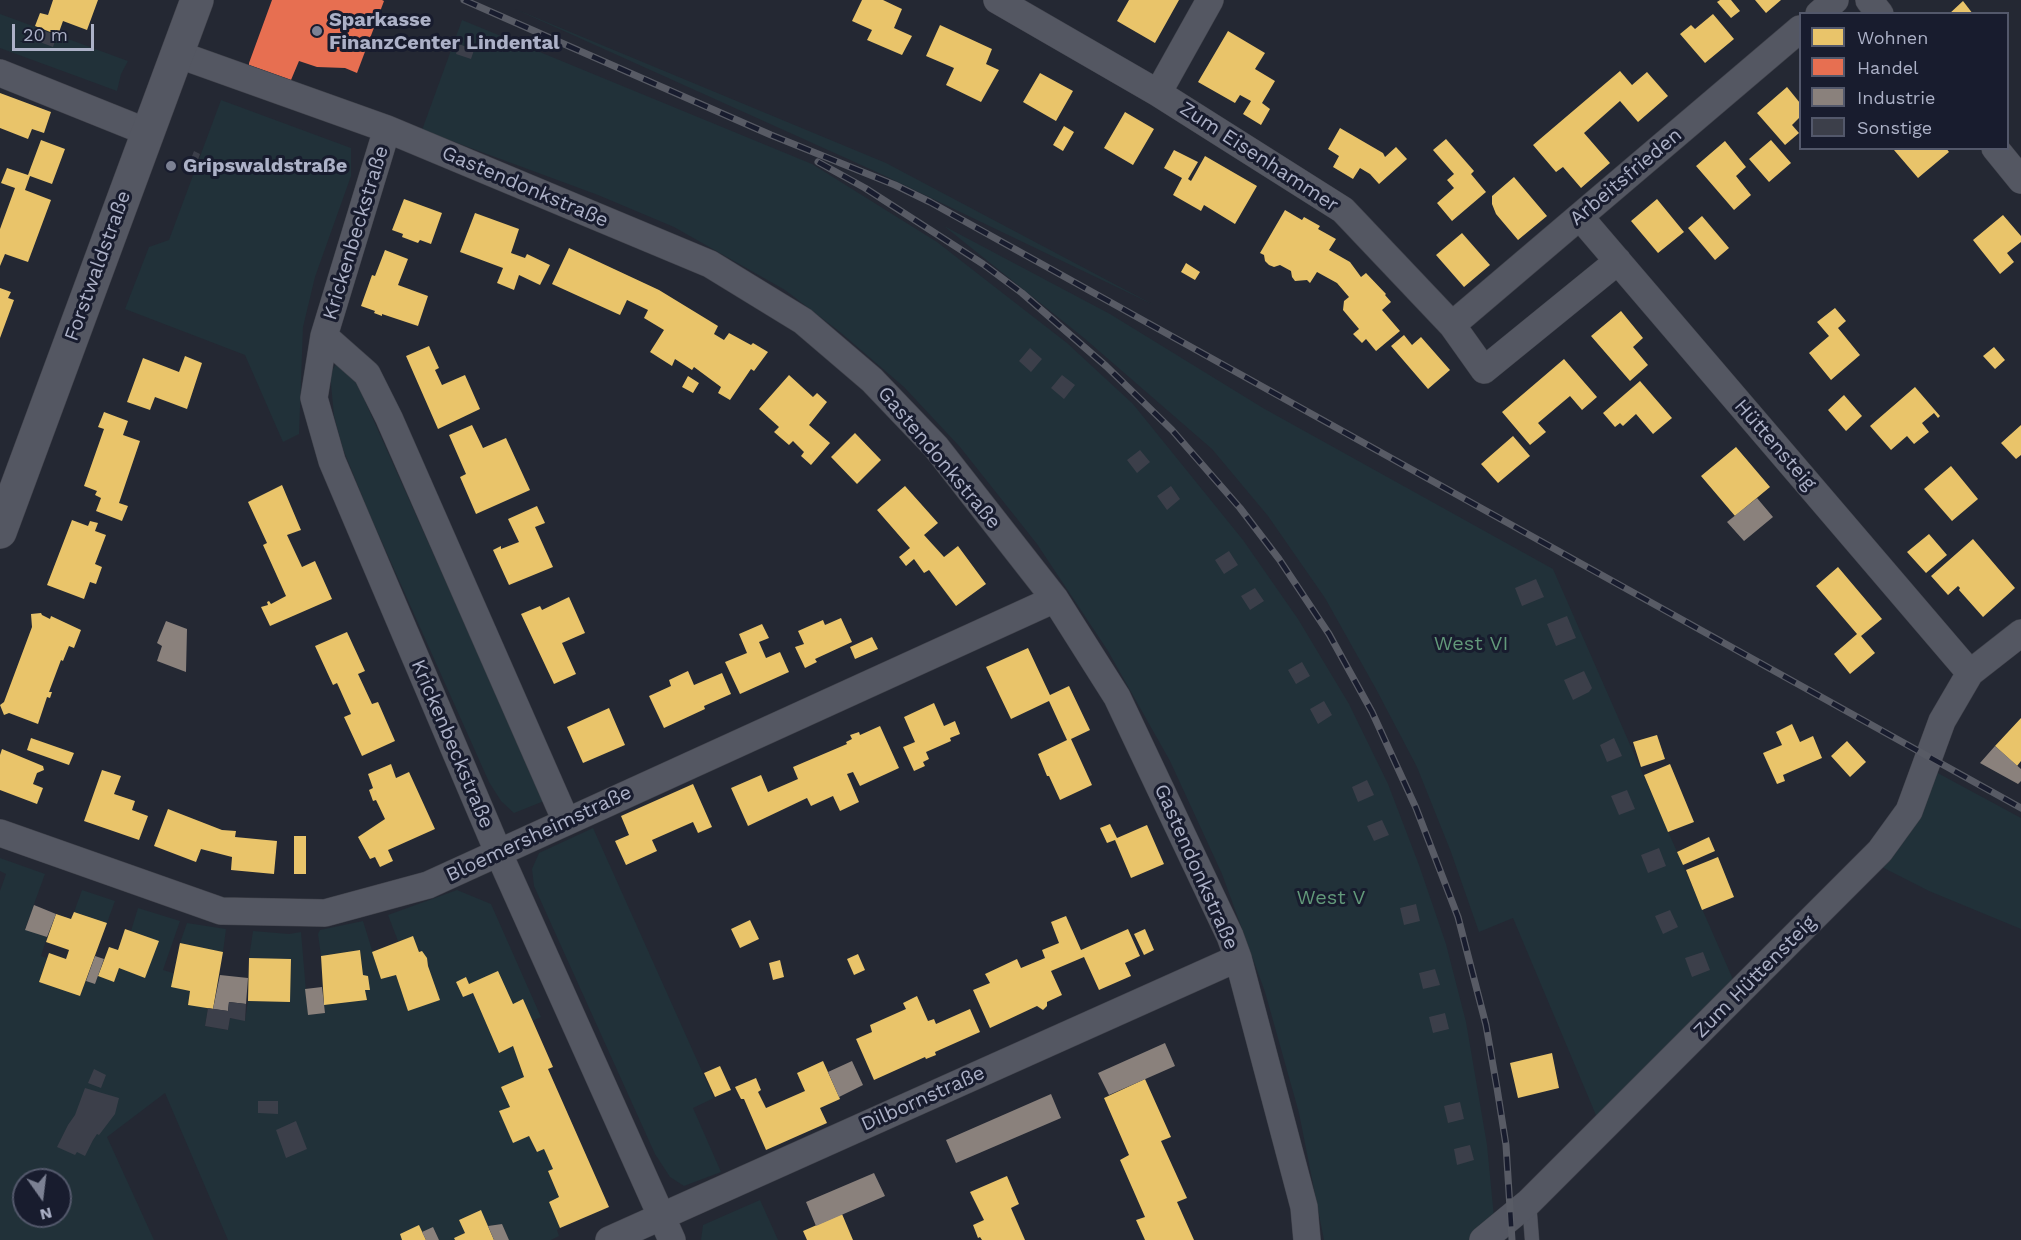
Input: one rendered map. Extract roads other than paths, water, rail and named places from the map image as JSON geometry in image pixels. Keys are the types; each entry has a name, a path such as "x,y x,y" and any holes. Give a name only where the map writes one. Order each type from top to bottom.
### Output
{"street":[{"name":"Forstwaldstraße","path":"0,532 197,0"},
{"name":"Zum Eisenhammer","path":"997,0 1158,93 1343,210 1452,325 1484,370 1618,261"},
{"path":"1158,93 1210,0"},
{"path":"1821,12 1834,0"},
{"path":"1869,0 1879,12"},
{"name":"Arbeitsfrieden","path":"1452,325 1799,30"},
{"name":"Gastendonkstraße","path":"177,54 387,129 710,264 803,321 872,380 936,447 1055,599 1118,697 1217,908 1238,958 1304,1207 1307,1240"},
{"path":"0,73 147,132"},
{"name":"Krickenbeckstraße","path":"387,129 324,336 314,398 332,461 499,854 667,1228"},
{"path":"1997,150 2021,180"},
{"name":"Hüttensteig","path":"1580,217 1970,673"},
{"name":"Krickenbeckstraße","path":"324,336 367,374 389,418 566,821"},
{"name":"Bloemersheimstraße","path":"0,833 221,911 325,913 428,885 1055,599"},
{"path":"1970,673 2021,633"},
{"name":"Zum Hüttensteig","path":"1483,1240 1529,1202 1880,851 1909,811 1942,721 1970,673"},
{"name":"Dilbornstraße","path":"609,1240 667,1228 1238,958"}],"lane":[{"path":"1529,1202 1532,1240"}],"railway":[{"path":"464,0 930,202 2021,808"},
{"path":"818,162 865,188 983,264 1022,293 1106,366 1172,430 1240,508 1279,559 1329,634 1372,712 1416,808 1458,917 1486,1025 1497,1088 1506,1145 1512,1240"}],"place":[{"name":"Sparkasse FinanzCenter Lindental","path":"317,31"},
{"name":"Gripswaldstraße","path":"171,166"}],"park label":[{"name":"West VI","path":"1471,644"},
{"name":"West V","path":"1331,898"}]}
